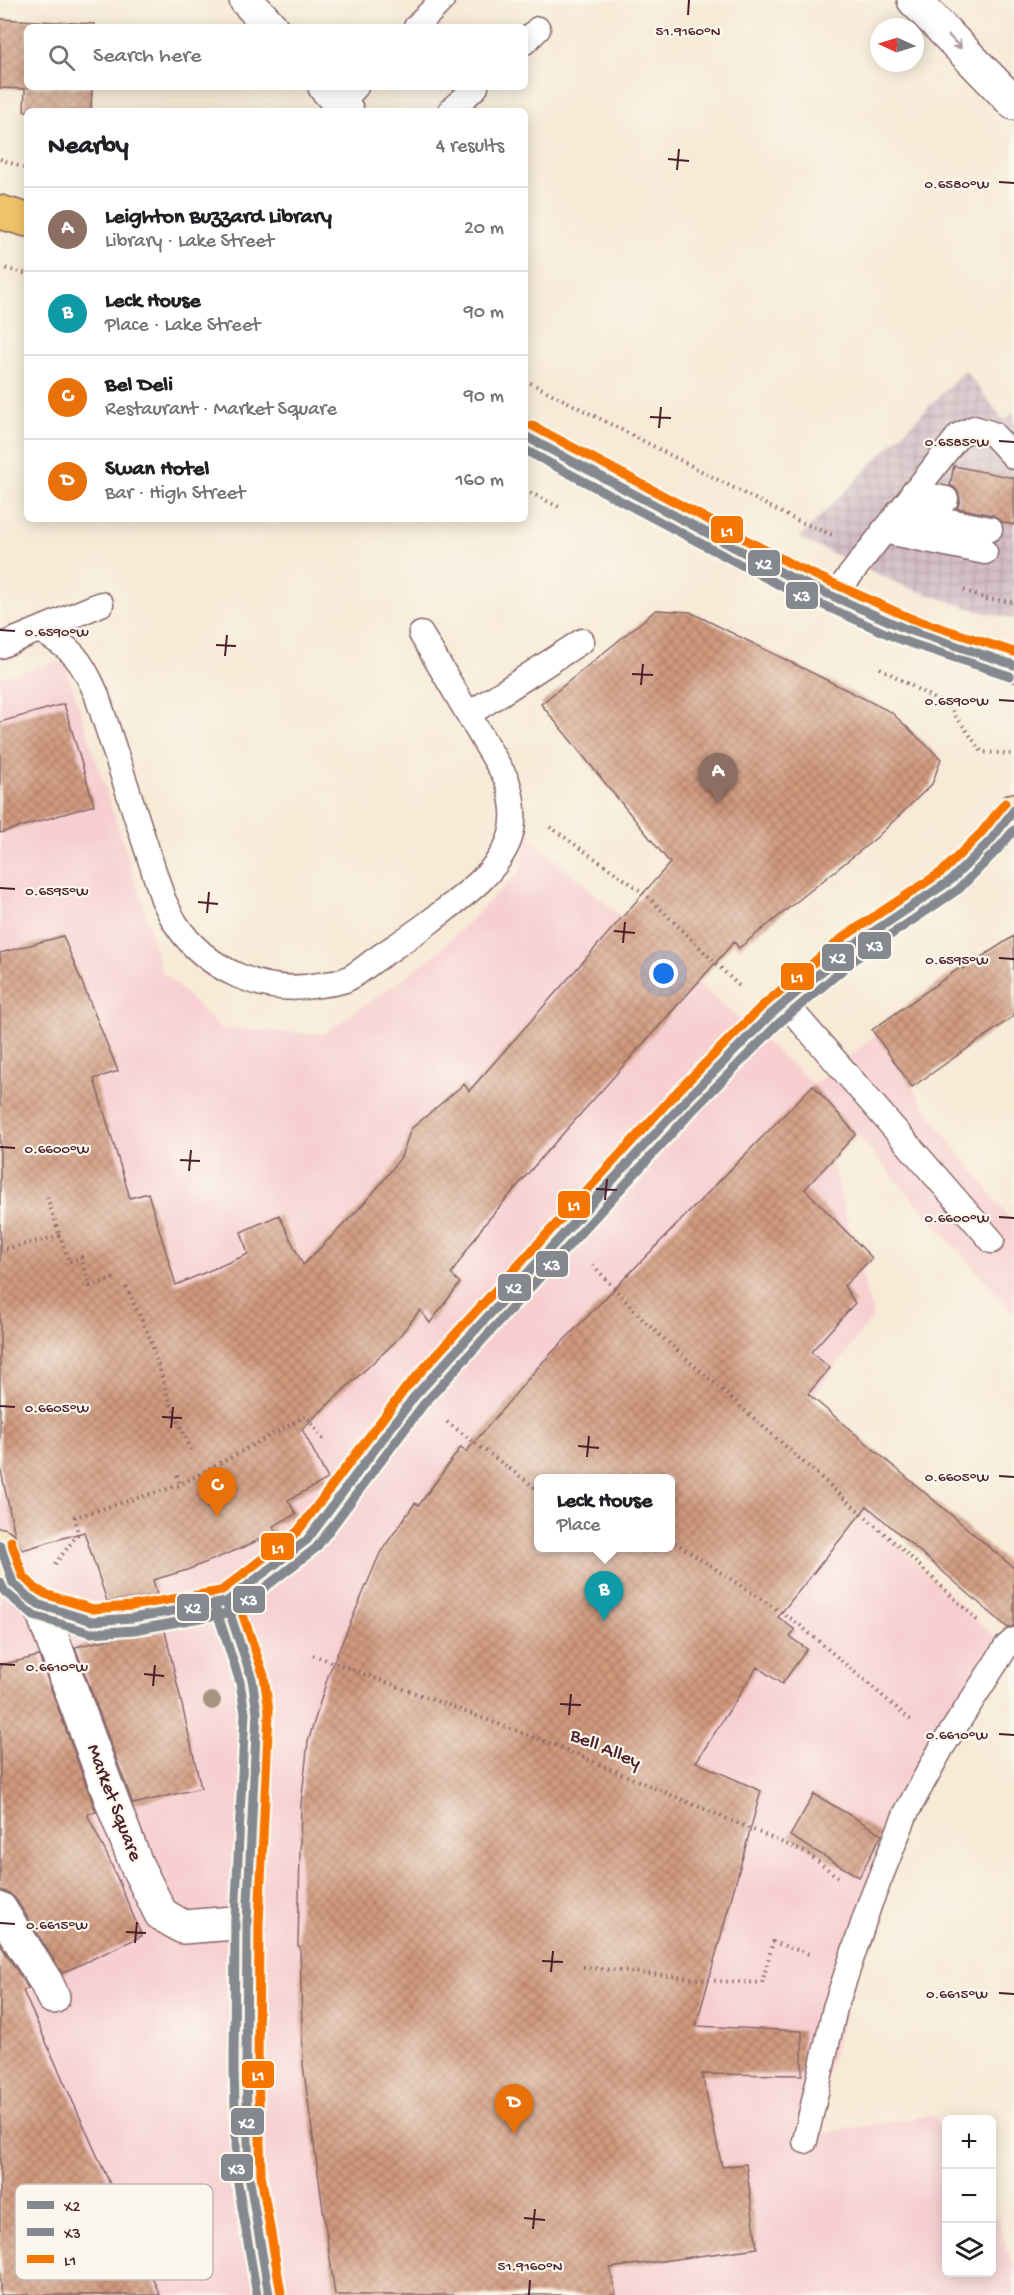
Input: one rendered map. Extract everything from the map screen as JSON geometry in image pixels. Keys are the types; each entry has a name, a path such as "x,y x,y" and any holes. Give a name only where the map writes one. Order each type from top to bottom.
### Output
{"main road":[{"path":"0,212 24,219"},
{"path":"528,438 832,597 906,629 1014,665"}],"street":[{"path":"246,0 268,24"},
{"path":"914,0 1014,104"},
{"path":"0,1545 20,1593 92,1621 132,1618 226,1602 307,1540 414,1397 686,1100 777,1009 852,946 951,880 990,841 1014,810"},
{"name":"Market Square","path":"20,1593 114,1807 137,1866 161,1914 183,1926 247,1922"},
{"path":"226,1602 252,1679 257,1712 247,1922 246,2068 249,2176 269,2295"},
{"path":"0,1909 53,1996"}],"lane":[{"path":"419,24 442,0"},
{"path":"453,108 473,90"},
{"path":"832,597 906,502 942,473 959,435 974,428 993,434 1014,458"},
{"path":"906,502 946,499"},
{"path":"876,541 987,540 906,502"},
{"path":"0,646 101,604"},
{"path":"39,630 64,644 86,669 96,693 163,899 176,925 218,966 262,984 284,988 309,987 345,980 414,934 469,891 491,870 508,842 513,821 513,801 507,780 421,634"},
{"path":"469,714 582,641"},
{"path":"777,1009 992,1241"},
{"path":"805,2141 835,2008 870,1903 906,1813 942,1747 1010,1643"}],"path":[{"path":"0,159 24,168"},
{"path":"0,267 24,273"},
{"path":"528,382 794,519 876,541"},
{"path":"954,586 986,599 1014,602"},
{"path":"982,752 1014,754"},
{"path":"513,801 644,893 777,1009"},
{"path":"47,1197 69,1262 81,1257 90,1286 118,1277"},
{"path":"565,1234 644,1321 1010,1643"},
{"path":"0,1251 60,1236"},
{"path":"126,1287 148,1333 169,1399 191,1451"},
{"path":"414,1397 534,1487"},
{"path":"20,1593 78,1534 75,1517 180,1485 306,1416 353,1479"},
{"path":"177,1475 180,1485"},
{"path":"675,1542 796,1622 942,1747"},
{"name":"Bell Alley","path":"313,1655 552,1744 807,1853 870,1903"},
{"path":"583,1967 717,1981 762,1983 773,1942 848,1967"}],"shaded area":[{"path":"965,370 1004,421 1014,412 1014,619 978,611 904,586 799,538"},
{"path":"64,661 142,901 161,970 221,1029 324,1034 435,955 521,870 528,836 811,1082 873,1317 786,1432 884,1523 905,1552 1006,1647 906,1813 806,2141 824,2133 933,2115 942,2130 942,2277 996,2277 996,2217 1014,2268 1014,2295 0,2295 0,677"},
{"path":"876,1035 951,1144 1010,1220 1014,1218 1014,1314 813,1085"}],"building":[{"path":"0,19 94,24 24,24 24,89 0,88"},
{"path":"25,90 92,90 91,108 24,108"},
{"path":"954,466 1014,478 1014,525 1002,522 993,515 957,508 960,501 959,494 950,485"},
{"path":"656,610 690,612 891,712 941,759 932,784 876,838 739,948 734,942 483,1226 451,1274 460,1283 430,1323 420,1310 395,1342 302,1429 328,1479 288,1500 296,1514 273,1526 275,1532 187,1570 153,1580 157,1595 107,1601 84,1532 22,1550 15,1535 0,1467 0,953 63,936 118,1071 94,1079 130,1198 148,1193 176,1285 248,1254 241,1232 279,1215 303,1265 358,1210 383,1181 401,1157 411,1129 464,1084 469,1091 670,863 541,704"},
{"path":"64,704 94,805 0,833 0,722"},
{"path":"1014,936 1014,1016 912,1087 872,1030 961,967 963,969"},
{"path":"813,1085 856,1134 805,1189 872,1258 844,1286 855,1303 811,1352 830,1368 808,1394 1014,1568 1014,1626 1008,1628 867,1506 778,1617 795,1630 790,1637 807,1649 782,1684 757,1667 696,1762 761,1791 696,2026 802,2031 802,2075 702,2074 722,2167 746,2164 757,2248 610,2268 616,2295 335,2295 303,2065 300,1947 298,1946 301,1804 308,1742 329,1673 380,1553 415,1503 419,1505 461,1447 466,1452 540,1365"},
{"path":"165,1631 201,1788 133,1804 75,1647 114,1638"},
{"path":"39,1656 96,1812 87,1814 142,1936 62,1973 16,1899 0,1890 0,1665"},
{"path":"814,1794 882,1834 859,1877 790,1836"},
{"path":"0,1944 28,1988 23,1991 110,2184 15,2184 15,2280 153,2280 160,2295 0,2295"}],"transit line":[{"name":"L1","path":"531,425 795,566 910,618 1014,652"},
{"name":"X2","path":"528,438 790,577 906,629 1014,665"},
{"name":"X3","path":"528,452 785,588 901,640 1010,676"},
{"name":"L1","path":"11,1541 23,1576 35,1588 45,1594 93,1609 131,1606 221,1591 298,1531 405,1389 677,1092 761,1007 845,936 943,871 981,833 1005,803"},
{"name":"X2","path":"0,1545 13,1583 28,1597 40,1605 92,1621 132,1618 226,1602 307,1540 414,1397 686,1100 770,1015 852,946 951,880 990,841 1014,810"},
{"name":"X3","path":"0,1582 5,1592 34,1616 91,1633 134,1630 233,1612 316,1548 423,1405 695,1108 778,1024 859,956 959,889 1014,830"},
{"name":"L1","path":"237,1598 264,1676 269,1711 259,1922 258,2069 261,2175 281,2293"},
{"name":"X2","path":"226,1602 252,1679 257,1712 247,1922 246,2069 249,2176 269,2295"},
{"name":"X3","path":"215,1606 240,1682 245,1713 235,1921 234,2069 237,2178 257,2295"}],"place":[{"name":"Leighton Buzzard Library","path":"718,803"},
{"name":"Bel Deli","path":"217,1517"},
{"name":"Leck House","path":"604,1621"},
{"name":"Swan Hotel","path":"514,2134"}]}
